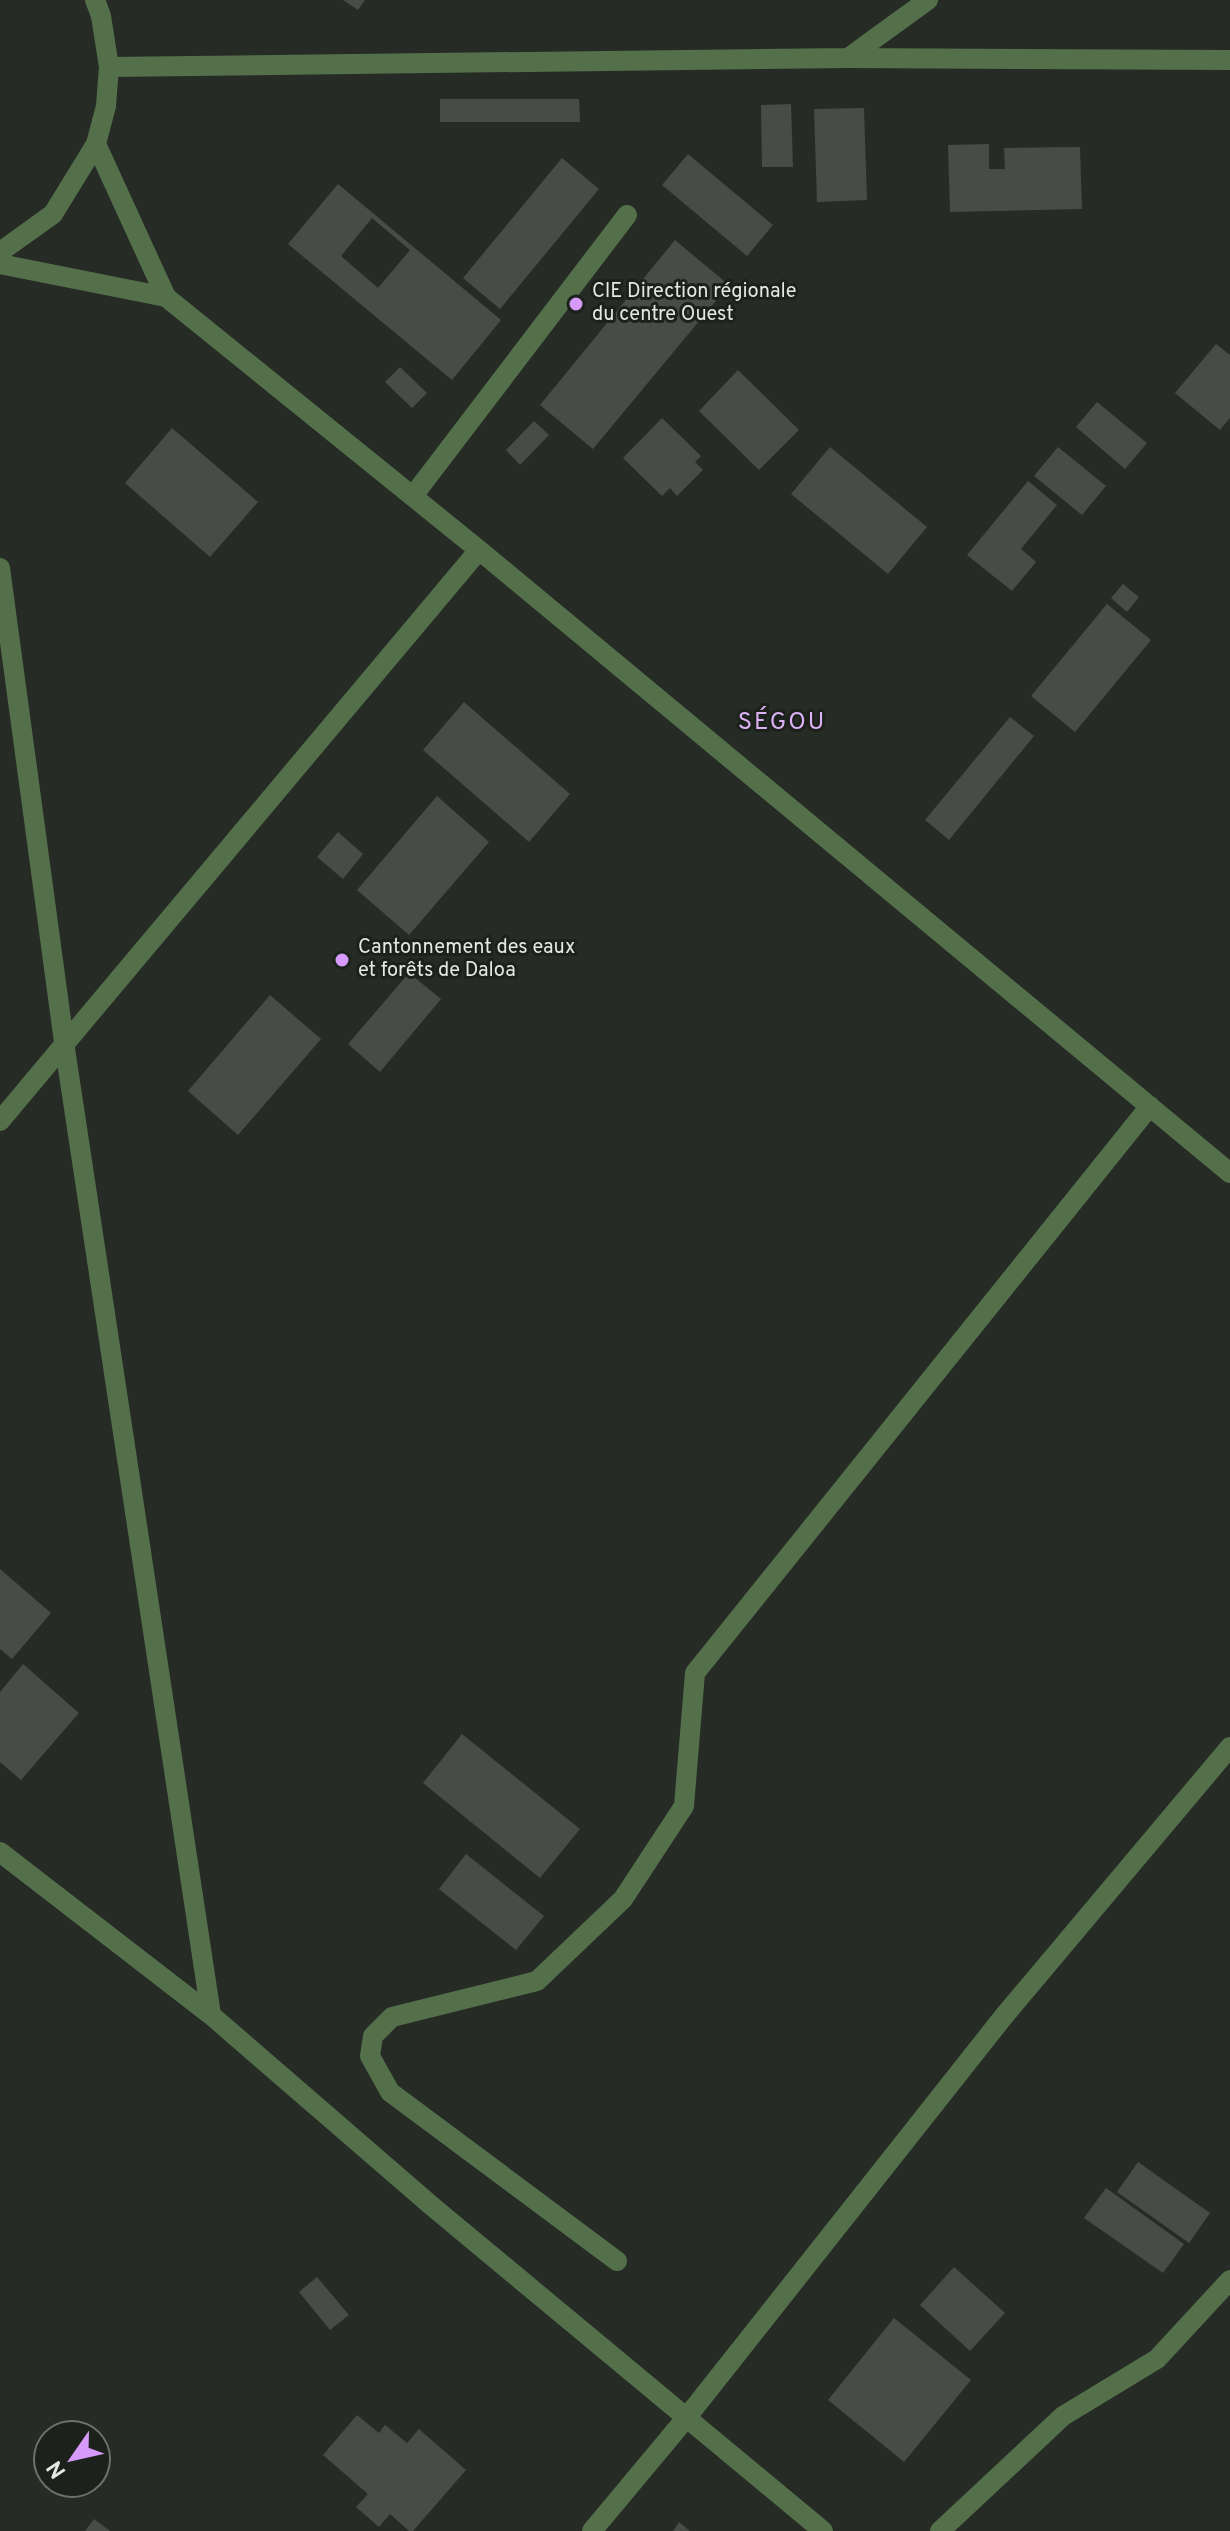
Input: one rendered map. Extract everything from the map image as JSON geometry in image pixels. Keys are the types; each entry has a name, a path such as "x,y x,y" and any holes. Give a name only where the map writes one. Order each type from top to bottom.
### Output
{"street":[{"path":"0,252 53,214 96,144 106,106 109,67 101,16 95,0"},
{"path":"848,58 928,0"},
{"path":"109,67 848,58 1230,60"},
{"path":"96,144 166,297 479,550 1230,1173"},
{"path":"413,496 627,215"},
{"path":"0,264 166,297"},
{"path":"0,1121 479,550"},
{"path":"0,568 64,1042 211,2015"},
{"path":"617,2261 390,2092 370,2056 373,2036 392,2017 537,1981 623,1899 684,1806 695,1673 1150,1106"},
{"path":"592,2531 687,2417 1004,2016 1230,1747"},
{"path":"0,1852 211,2015 433,2207 823,2531"},
{"path":"940,2531 1063,2416 1157,2359 1230,2280"}],"building":[{"path":"343,0 365,0 358,10"},
{"path":"440,99 579,99 580,122 440,122"},
{"path":"791,104 793,167 762,167 761,105"},
{"path":"864,108 867,200 817,202 814,109"},
{"path":"989,144 989,169 1005,169 1004,148 1080,147 1082,209 950,212 948,145"},
{"path":"688,154 773,225 747,256 662,185"},
{"path":"562,158 599,189 500,309 463,278"},
{"path":"338,184 501,320 452,380 288,244","holes":["372,218 410,250 378,288 341,256"]},
{"path":"675,240 729,285 593,449 540,405"},
{"path":"1216,344 1230,355 1230,418 1220,430 1175,393"},
{"path":"400,367 427,393 412,408 385,382"},
{"path":"738,370 799,430 759,470 699,411"},
{"path":"1097,402 1147,443 1125,469 1076,427"},
{"path":"662,418 701,456 695,462 703,470 677,496 670,488 662,496 623,458"},
{"path":"534,421 549,435 520,465 506,450"},
{"path":"172,428 258,502 210,557 125,483"},
{"path":"830,447 927,527 888,574 791,494"},
{"path":"1058,447 1106,486 1082,515 1034,476"},
{"path":"1028,481 1057,505 1021,549 1036,562 1012,591 967,555"},
{"path":"1123,584 1139,597 1127,612 1111,598"},
{"path":"1107,604 1151,640 1075,732 1031,696"},
{"path":"464,702 570,794 529,842 423,750"},
{"path":"1010,717 1034,736 949,840 925,820"},
{"path":"437,796 489,842 409,935 357,890"},
{"path":"338,832 363,854 343,879 317,857"},
{"path":"409,973 441,999 380,1072 348,1044"},
{"path":"270,995 321,1039 238,1135 188,1091"},
{"path":"0,1569 51,1613 12,1659 0,1649"},
{"path":"23,1664 79,1713 21,1780 0,1762 0,1692"},
{"path":"462,1734 580,1829 540,1878 423,1783"},
{"path":"466,1854 544,1916 516,1950 439,1889"},
{"path":"1138,2162 1210,2213 1189,2243 1117,2192"},
{"path":"1106,2188 1184,2244 1163,2273 1084,2218"},
{"path":"954,2267 1005,2313 970,2351 920,2305"},
{"path":"317,2277 349,2315 330,2330 299,2292"},
{"path":"894,2318 971,2380 904,2462 828,2400"},
{"path":"357,2415 379,2433 385,2425 407,2443 419,2429 466,2470 413,2531 390,2514 379,2527 356,2507 368,2494 323,2455"},
{"path":"94,2519 110,2531 85,2531"},
{"path":"679,2522 690,2531 673,2531"}],"place":[{"name":"CIE Direction régionale du centre Ouest","path":"576,304"},
{"name":"Cantonnement des eaux et forêts de Daloa","path":"342,960"}],"district":[{"name":"SÉGOU","path":"782,723"}]}
